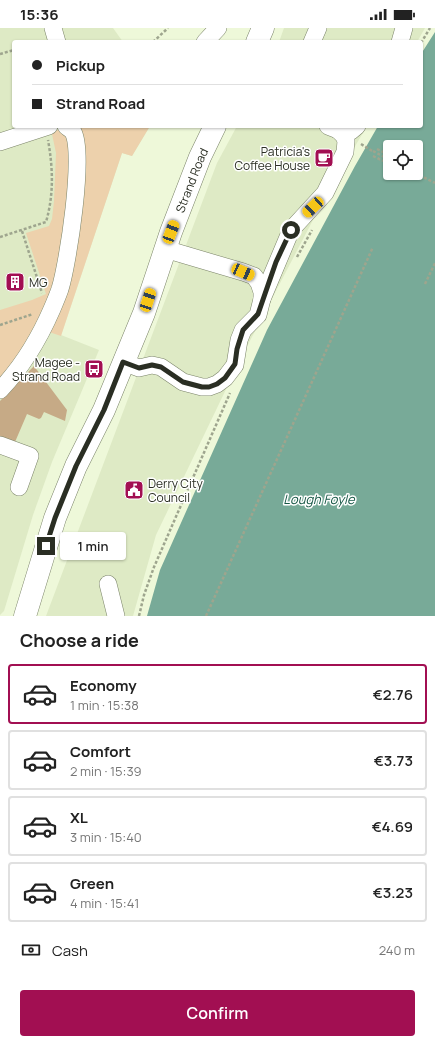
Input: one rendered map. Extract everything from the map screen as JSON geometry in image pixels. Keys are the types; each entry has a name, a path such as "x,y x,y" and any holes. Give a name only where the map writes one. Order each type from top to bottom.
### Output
{"highway":[{"name":"Strand Road","path":"25,616 55,518 76,466 104,410 144,313 165,249 200,157 214,128"}],"street":[{"path":"53,28 56,40"},
{"path":"207,40 218,28"},
{"path":"313,40 318,28"},
{"path":"0,142 43,128"},
{"path":"0,390 30,352 47,321 60,288 74,209 78,156 73,132 68,128"},
{"path":"334,129 346,133 355,128"},
{"path":"123,362 139,368 152,365 161,367 183,382 192,385 209,387 217,384 225,378 235,364 237,349 243,330 258,314 262,299 291,230 325,193 357,128"},
{"path":"334,129 344,136 346,141 345,152"},
{"path":"165,249 254,276 259,283 262,292 262,299"},
{"path":"0,445 30,456 18,487"},
{"path":"108,584 116,616"}],"path":[{"path":"155,40 168,28"},
{"path":"423,40 430,28"},
{"path":"0,54 12,51"},
{"path":"0,237 46,222 51,202 52,183 51,154 47,133 48,128"},
{"path":"365,148 383,156"},
{"path":"377,149 383,152"},
{"path":"373,156 383,161"},
{"path":"423,177 435,183"},
{"path":"22,230 44,298"},
{"path":"206,616 373,246"},
{"path":"425,284 435,263"},
{"path":"0,325 39,312"}],"shaded area":[{"path":"0,28 113,28 122,40 12,40 12,128 149,128 132,156 122,153 61,335 99,350 52,462 33,515 4,611 0,615"},
{"path":"284,28 425,28 418,40 280,40"},
{"path":"75,128 149,128 132,156 122,153 61,336 49,332 57,313"},
{"path":"236,128 366,128 325,197 242,356 156,535 133,616 46,616 217,163"},
{"path":"58,130 67,134 72,159 59,278 27,348 0,380 0,310 46,294 26,233 49,226 52,219 56,153 52,134 54,131"},
{"path":"34,366 67,410 65,421 44,412 39,419 27,414 15,442 0,437 0,401"}],"water":[{"name":"Lough Foyle","path":"435,32 435,616 147,616 160,570 267,330 377,128 423,128 423,51"}],"place":[{"name":"Patricia's Coffee House","path":"324,158"},
{"name":"MG","path":"15,282"},
{"name":"Magee - Strand Road","path":"94,369"},
{"name":"Derry City Council","path":"134,490"}],"route":[{"path":"46,546 55,518 76,466 104,410 123,362 139,368 152,365 161,367 183,382 202,387 209,387 217,384 225,378 237,359 237,349 243,330 258,314 276,262 291,230"}]}
